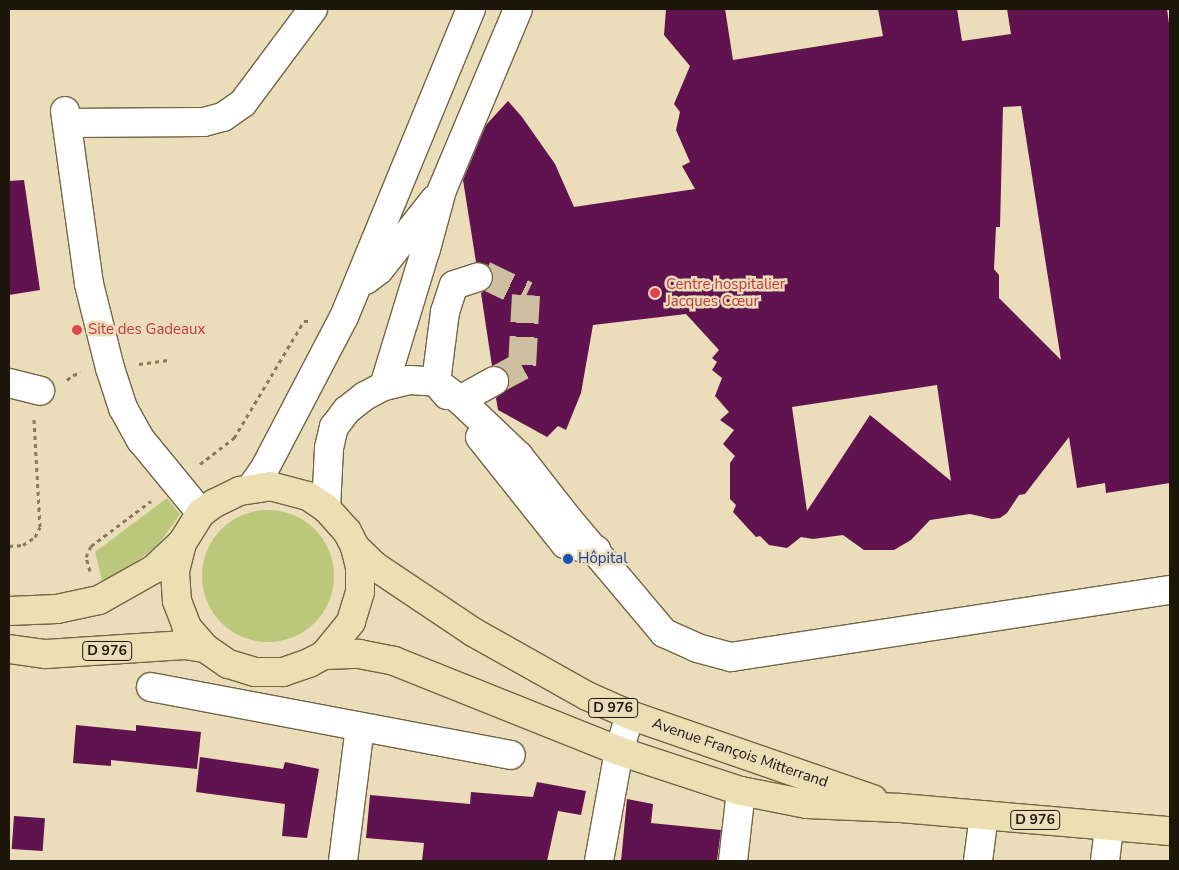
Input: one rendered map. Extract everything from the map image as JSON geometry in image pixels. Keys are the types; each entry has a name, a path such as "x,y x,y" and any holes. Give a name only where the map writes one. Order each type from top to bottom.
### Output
{"main road":[{"path":"9,611 57,609 98,600 154,569 182,543 201,513 215,503 251,488 270,486 308,496 326,508 347,531 355,547 360,567 360,592 351,622 324,655 309,663 283,672 255,672 228,664 205,648 188,627 177,601 175,571 182,543"},
{"name":"Avenue François Mitterrand","path":"355,547 376,567 473,632 588,696 630,715 900,808"},
{"name":"D 976","path":"9,649 46,654 185,645 205,648"},
{"name":"Avenue François Mitterrand","path":"324,655 358,654 394,662 619,751 741,792 807,804 900,808 1170,832"}],"street":[{"path":"201,513 141,440 123,408 110,368 89,284 66,117 204,122 223,117 243,103 314,9"},
{"path":"251,488 265,468 357,288 471,9"},
{"path":"384,386 442,190 518,9"},
{"path":"357,288 379,270 442,190"},
{"path":"478,277 454,285 445,312 436,382 565,544 596,550"},
{"path":"326,508 329,448 334,427 365,396 384,386 410,380 436,382 460,400 518,455 569,520 664,633 697,648 731,657 1170,590"},
{"path":"460,400 494,381"},
{"path":"9,383 40,391"},
{"path":"249,707 255,672"},
{"path":"151,687 511,755"},
{"path":"599,861 619,751 630,715"},
{"path":"344,861 360,727"},
{"path":"733,861 741,792"},
{"path":"978,861 984,816"},
{"path":"1105,861 1109,826"}],"path":[{"path":"91,575 86,557 91,546 234,438 304,321 312,321"},
{"path":"9,546 23,546 35,537 40,526 34,410 40,391 56,391 73,375 168,360"}],"green space":[{"path":"167,498 180,514 158,545 122,572 102,580 95,552"},
{"path":"268,510 281,511 293,515 315,529 329,551 333,563 333,589 329,601 315,623 293,637 281,641 268,642 255,641 243,637 221,623 207,601 203,589 202,576 203,563 207,551 221,529 243,515 255,511"}],"building":[{"path":"666,9 725,9 733,60 883,36 878,9 957,9 962,41 1011,34 1007,9 1167,9 1170,31 1170,483 1106,493 1105,483 1077,488 1069,437 1025,494 1019,495 1007,513 1000,518 992,519 970,514 930,520 911,540 894,550 864,550 843,535 813,539 801,537 787,548 769,545 760,536 756,537 733,512 736,505 730,499 730,463 735,456 723,444 734,430 720,420 729,412 715,396 722,378 712,370 717,362 712,358 719,350 686,314 593,325 581,393 566,430 558,426 547,437 498,410 496,398 507,389 510,381 508,374 502,368 492,366 481,293 490,287 493,281 493,273 488,265 476,262 463,180 486,125 508,101 522,117 555,164 574,207 695,189 682,166 690,162 676,130 680,112 674,104 690,66 664,35","holes":["1021,106 1058,341 1061,360 999,298 999,275 994,269 996,227 1000,227 1003,107","937,385 951,481 870,415 807,511 792,407"]},
{"path":"24,180 40,290 9,295 9,181"},
{"path":"76,725 136,731 136,725 201,732 197,769 111,760 111,766 73,763"},
{"path":"200,757 283,769 285,762 319,769 307,838 282,836 285,804 196,792"},
{"path":"537,782 586,791 581,815 558,811 547,861 422,861 424,843 366,838 370,795 470,804 471,792 533,797"},
{"path":"627,799 653,804 651,823 721,830 717,861 621,861"},
{"path":"14,816 45,818 43,851 12,849"}],"tunnel":[{"path":"478,277 484,275 526,295 522,366 494,381"}],"place":[{"name":"Centre hospitalier Jacques Cœur","path":"655,293"},
{"name":"Site des Gadeaux","path":"77,330"},
{"name":"Hôpital","path":"568,559"}]}
